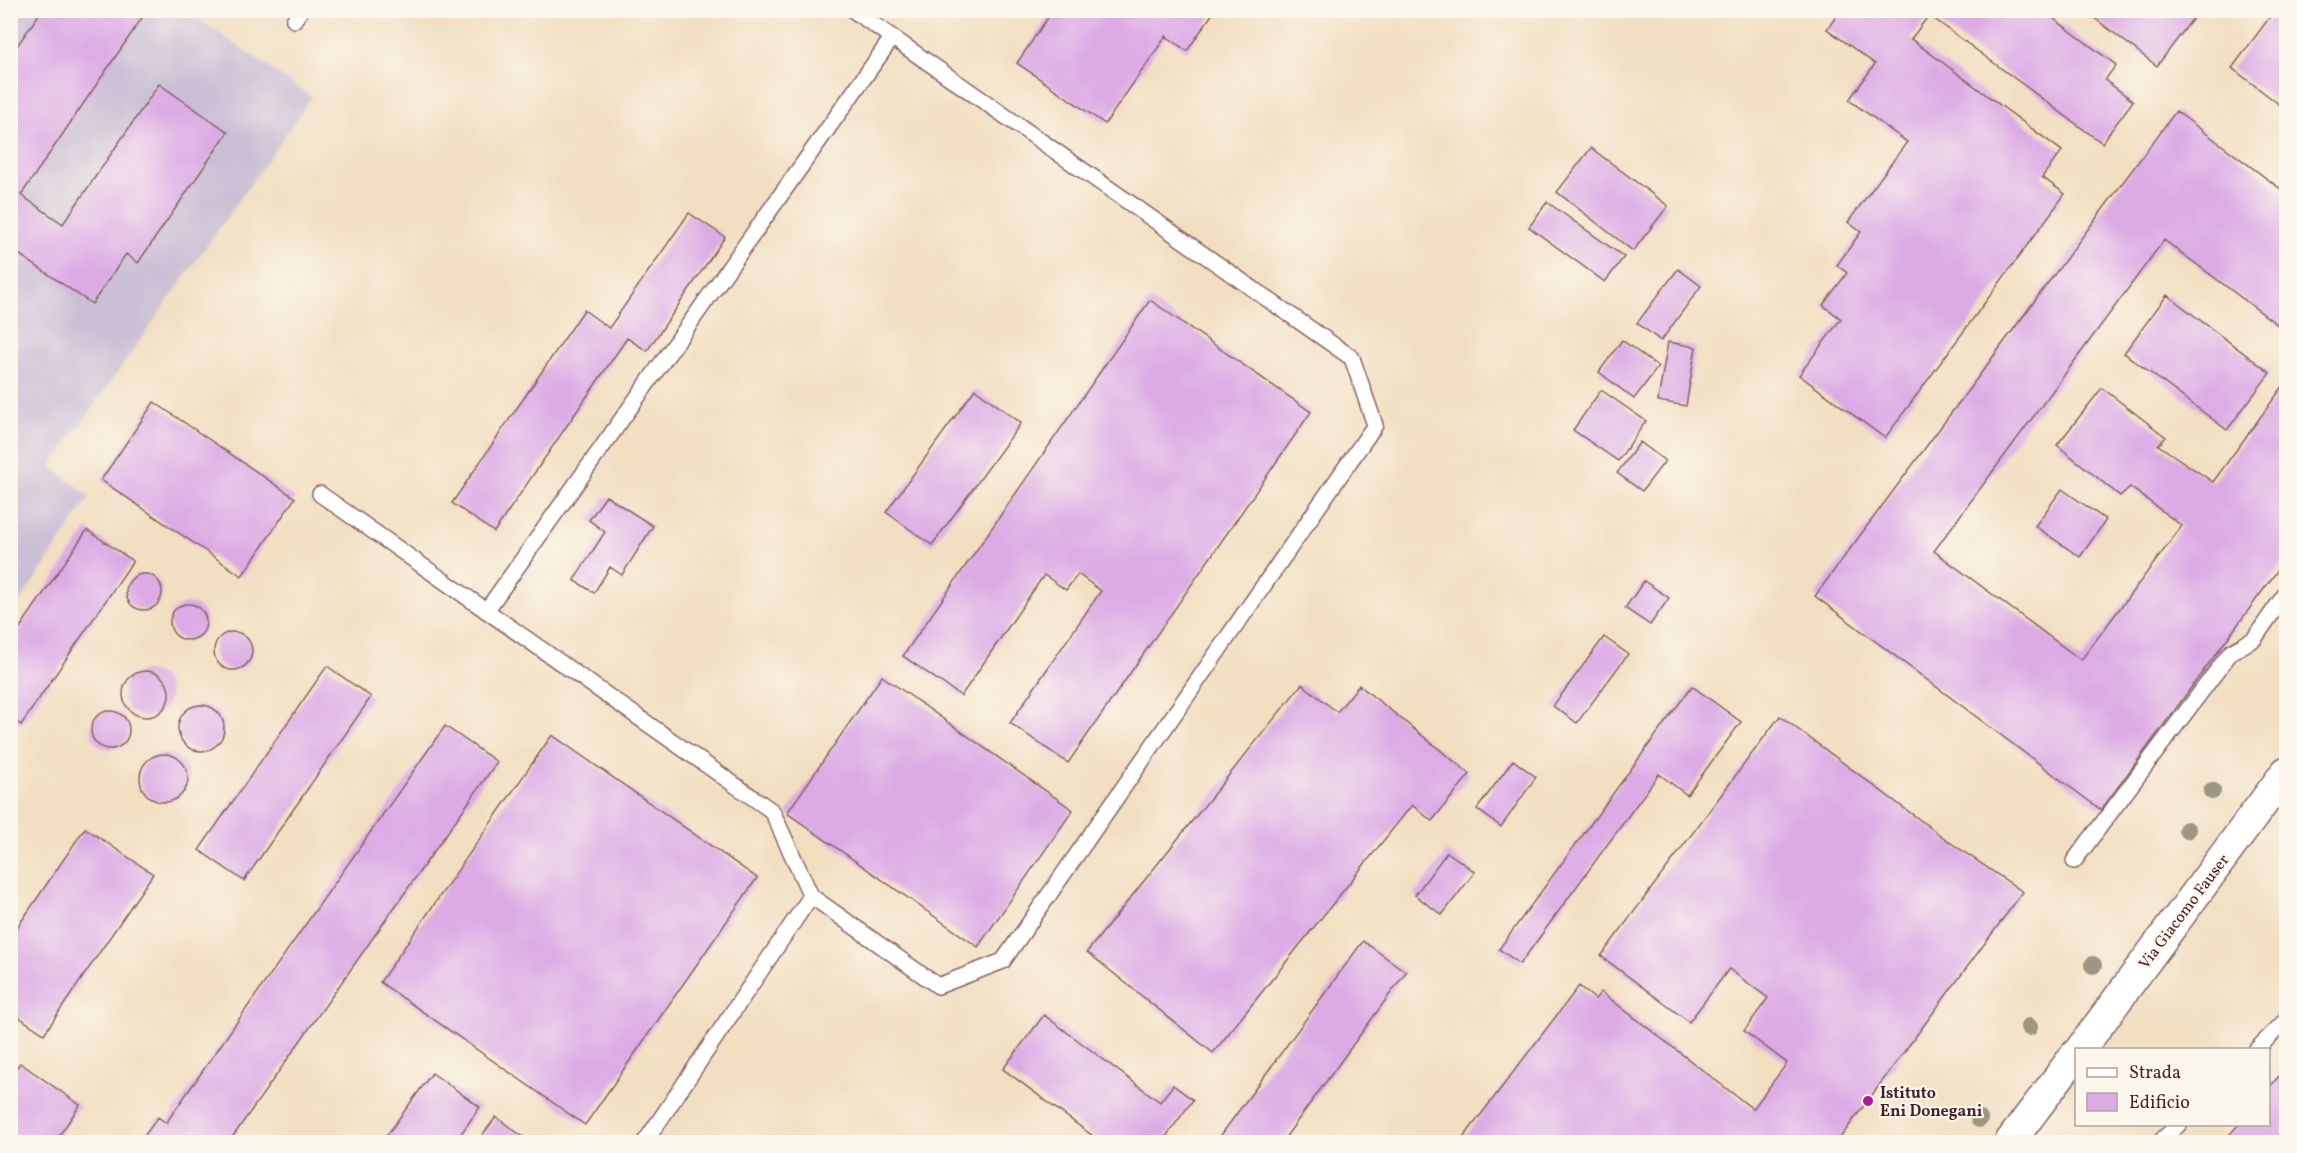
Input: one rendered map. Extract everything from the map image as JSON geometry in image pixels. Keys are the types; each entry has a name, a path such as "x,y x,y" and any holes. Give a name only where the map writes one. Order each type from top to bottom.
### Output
{"street":[{"name":"Via Giacomo Fauser","path":"2080,1048 2286,772"},
{"path":"2010,1143 2075,1055"}],"lane":[{"path":"320,495 772,811 811,896 938,986 1003,961 1375,425 1352,358 853,10"},
{"path":"486,611 892,38"},
{"path":"2074,861 2230,651 2254,639 2286,593"},
{"path":"645,1143 811,896"},
{"path":"2258,1048 2286,1020"},
{"path":"2160,1143 2178,1126"}],"shaded area":[{"path":"11,11 187,11 312,97 51,466 90,497 11,615"}],"building":[{"path":"42,10 131,10 142,18 21,195 63,224 159,84 228,132 138,263 126,254 92,304 10,248 10,56"},
{"path":"1053,10 1215,10 1187,51 1166,36 1105,124 1017,63"},
{"path":"1841,10 2042,10 2116,65 2105,80 2133,101 2102,143 1929,15 1911,39 2062,151 2042,177 2065,194 1885,438 1799,375 1841,319 1823,305 1847,273 1837,265 1861,232 1848,222 1907,142 1849,100 1875,64 1827,29"},
{"path":"2084,10 2185,10 2194,17 2157,66"},
{"path":"2275,10 2286,10 2286,96 2280,105 2232,68"},
{"path":"2176,111 2286,193 2286,331 2164,240 1934,551 2081,660 2182,526 2130,487 2120,496 2057,445 2102,388 2166,437 2158,445 2213,482 2286,382 2286,559 2101,810 1815,596"},
{"path":"1591,148 1668,206 1633,251 1557,192"},
{"path":"1547,202 1624,257 1605,282 1529,227"},
{"path":"689,213 725,237 647,351 627,338 494,532 452,503 584,310 609,328"},
{"path":"1678,269 1701,286 1661,341 1637,323"},
{"path":"2167,295 2270,373 2227,430 2124,353"},
{"path":"1150,300 1311,412 1068,763 1010,723 1101,591 1078,574 1066,590 1044,575 961,696 903,656"},
{"path":"1622,340 1658,367 1634,399 1599,372"},
{"path":"1668,342 1696,347 1686,406 1658,401"},
{"path":"975,389 1021,423 932,545 886,512"},
{"path":"1601,390 1646,421 1618,461 1573,430"},
{"path":"154,402 295,498 242,576 101,480"},
{"path":"1640,442 1665,461 1642,491 1617,473"},
{"path":"2062,489 2106,520 2080,557 2035,526"},
{"path":"606,496 653,526 622,575 610,567 594,593 574,580 605,532 589,520"},
{"path":"87,530 133,561 21,725 10,718 10,642"},
{"path":"144,574 157,579 162,592 157,605 144,610 131,605 126,592 131,579"},
{"path":"1644,581 1669,598 1650,625 1625,608"},
{"path":"188,604 200,610 206,622 200,634 188,640 176,634 170,622 176,610"},
{"path":"233,632 246,638 252,651 246,664 233,670 220,664 214,651 220,638"},
{"path":"1604,637 1628,654 1577,723 1553,706"},
{"path":"327,666 371,697 244,881 199,850"},
{"path":"146,671 162,678 169,694 162,710 146,717 130,710 123,694 130,678"},
{"path":"882,676 1073,810 978,947 787,813"},
{"path":"1302,684 1337,712 1359,685 1470,774 1432,821 1412,805 1213,1053 1087,952"},
{"path":"1692,686 1741,722 1687,795 1659,774 1520,964 1499,949"},
{"path":"201,705 217,712 224,728 217,744 201,751 185,744 178,728 185,712"},
{"path":"110,711 123,717 129,730 123,743 110,749 97,743 91,730 97,717"},
{"path":"1780,716 1951,843 2023,892 1837,1142 1460,1142 1579,986 1595,999 1601,992 1753,1109 1787,1063 1744,1031 1768,998 1729,969 1689,1022 1601,956"},
{"path":"445,726 497,762 229,1142 140,1142 158,1117 166,1123"},
{"path":"552,735 757,878 585,1125 380,982"},
{"path":"164,754 181,761 188,778 181,795 164,802 147,795 140,778 147,761"},
{"path":"1513,760 1536,777 1501,827 1477,809"},
{"path":"85,828 153,874 44,1034 10,1011 10,938"},
{"path":"1447,852 1475,872 1442,915 1415,895"},
{"path":"1363,941 1406,972 1282,1142 1216,1142"},
{"path":"1044,1015 1160,1102 1173,1085 1193,1100 1162,1142 1101,1142 1003,1069"},
{"path":"20,1063 80,1105 55,1142 10,1142 10,1077"},
{"path":"2286,1068 2286,1142 2223,1142 2237,1126 2270,1126 2270,1087"},
{"path":"432,1073 480,1107 455,1142 382,1142"},
{"path":"496,1117 530,1142 477,1142"}],"place":[{"name":"Istituto Eni Donegani","path":"1868,1101"}]}
